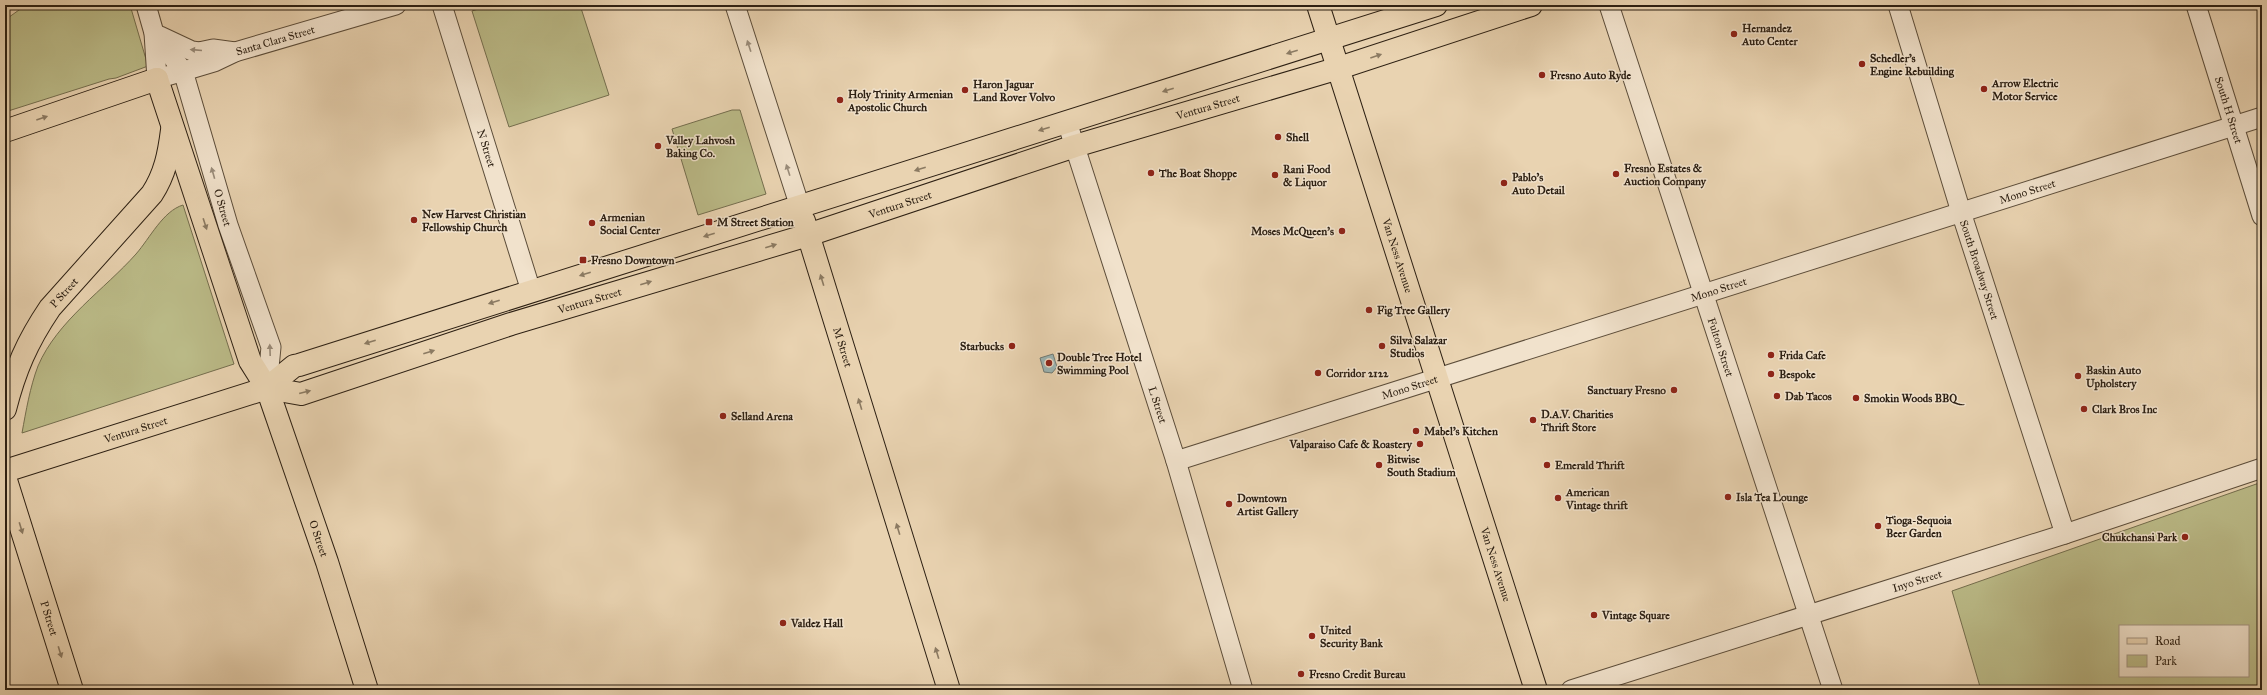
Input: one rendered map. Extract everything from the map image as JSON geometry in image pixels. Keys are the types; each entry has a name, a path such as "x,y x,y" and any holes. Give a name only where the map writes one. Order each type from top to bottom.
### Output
{"main road":[{"name":"Van Ness Avenue","path":"1318,5 1536,690"},
{"name":"Ventura Street","path":"5,471 267,388 294,366 1067,122 1329,41 1436,5"},
{"name":"Ventura Street","path":"267,388 301,394 511,324 808,235 1074,146 1339,68 1531,5"},
{"name":"O Street","path":"156,79 250,361 267,388 327,562 367,690"},
{"path":"5,131 156,79"},
{"name":"P Street","path":"5,409 12,381 23,351 50,308 152,194 161,181 168,160 173,127"},
{"name":"P Street","path":"152,194 165,184 193,187"},
{"name":"M Street","path":"800,207 949,690"},
{"name":"P Street","path":"5,477 72,690"}],"street":[{"name":"O Street","path":"146,5 154,33 156,79"},
{"name":"Santa Clara Street","path":"156,79 214,62 235,52 396,5"},
{"name":"N Street","path":"442,5 531,291"},
{"name":"M Street","path":"735,5 800,207"},
{"name":"Fulton Street","path":"1609,5 1810,615 1833,690"},
{"name":"South Broadway Street","path":"1898,5 1960,212 2065,534"},
{"name":"South H Street","path":"2196,5 2262,216"},
{"name":"O Street","path":"154,33 183,71 228,225 271,347 267,388"},
{"path":"154,33 170,42 192,51 199,52 213,49 235,52"},
{"name":"Mono Street","path":"1176,461 2262,117"},
{"name":"L Street","path":"1067,122 1176,461 1243,690"},
{"name":"Inyo Street","path":"1571,690 2065,534 2262,468"}],"green space":[{"path":"26,5 130,5 148,66 116,78 5,112 5,20"},
{"path":"491,5 580,5 609,95 509,127 472,11"},
{"path":"732,110 740,110 766,194 698,215 672,129"},
{"path":"183,205 234,364 22,433 30,391 35,374 46,350 57,334 82,306 136,254 163,219 176,208"},
{"name":"Chukchansi Park","path":"2262,482 2262,690 1981,690 1952,591"}],"water":[{"name":"Double Tree Hotel Swimming Pool","path":"1053,354 1057,367 1052,373 1044,372 1040,358"}],"place":[{"name":"Hernandez Auto Center","path":"1734,34"},
{"name":"Schedler's Engine Rebuilding","path":"1862,64"},
{"name":"Fresno Auto Ryde","path":"1542,75"},
{"name":"Arrow Electric Motor Service","path":"1984,89"},
{"name":"Haron Jaguar Land Rover Volvo","path":"965,90"},
{"name":"Holy Trinity Armenian Apostolic Church","path":"840,100"},
{"name":"Shell","path":"1278,137"},
{"name":"Valley Lahvosh Baking Co.","path":"658,146"},
{"name":"The Boat Shoppe","path":"1151,173"},
{"name":"Fresno Estates & Auction Company","path":"1616,174"},
{"name":"Rani Food & Liquor","path":"1275,175"},
{"name":"Pablo's Auto Detail","path":"1504,183"},
{"name":"New Harvest Christian Fellowship Church","path":"414,220"},
{"name":"M Street Station","path":"709,222"},
{"name":"Armenian Social Center","path":"592,223"},
{"name":"Moses McQueen's","path":"1342,231"},
{"name":"Fresno Downtown","path":"583,260"},
{"name":"Fig Tree Gallery","path":"1369,310"},
{"name":"Starbucks","path":"1012,346"},
{"name":"Silva Salazar Studios","path":"1382,346"},
{"name":"Frida Cafe","path":"1771,355"},
{"name":"Double Tree Hotel Swimming Pool","path":"1049,363"},
{"name":"Corridor 2122","path":"1318,373"},
{"name":"Bespoke","path":"1771,374"},
{"name":"Baskin Auto Upholstery","path":"2078,376"},
{"name":"Sanctuary Fresno","path":"1674,390"},
{"name":"Dab Tacos","path":"1777,396"},
{"name":"Smokin Woods BBQ","path":"1856,398"},
{"name":"Clark Bros Inc","path":"2084,409"},
{"name":"Selland Arena","path":"723,416"},
{"name":"D.A.V. Charities Thrift Store","path":"1533,420"},
{"name":"Mabel's Kitchen","path":"1416,431"},
{"name":"Valparaiso Cafe & Roastery","path":"1420,444"},
{"name":"Bitwise South Stadium","path":"1379,465"},
{"name":"Emerald Thrift","path":"1547,465"},
{"name":"Isla Tea Lounge","path":"1728,497"},
{"name":"American Vintage thrift","path":"1558,498"},
{"name":"Downtown Artist Gallery","path":"1229,504"},
{"name":"Tioga-Sequoia Beer Garden","path":"1878,526"},
{"name":"Chukchansi Park","path":"2185,537"},
{"name":"Vintage Square","path":"1594,615"},
{"name":"Valdez Hall","path":"783,623"},
{"name":"United Security Bank","path":"1312,636"},
{"name":"Fresno Credit Bureau","path":"1301,674"}]}
